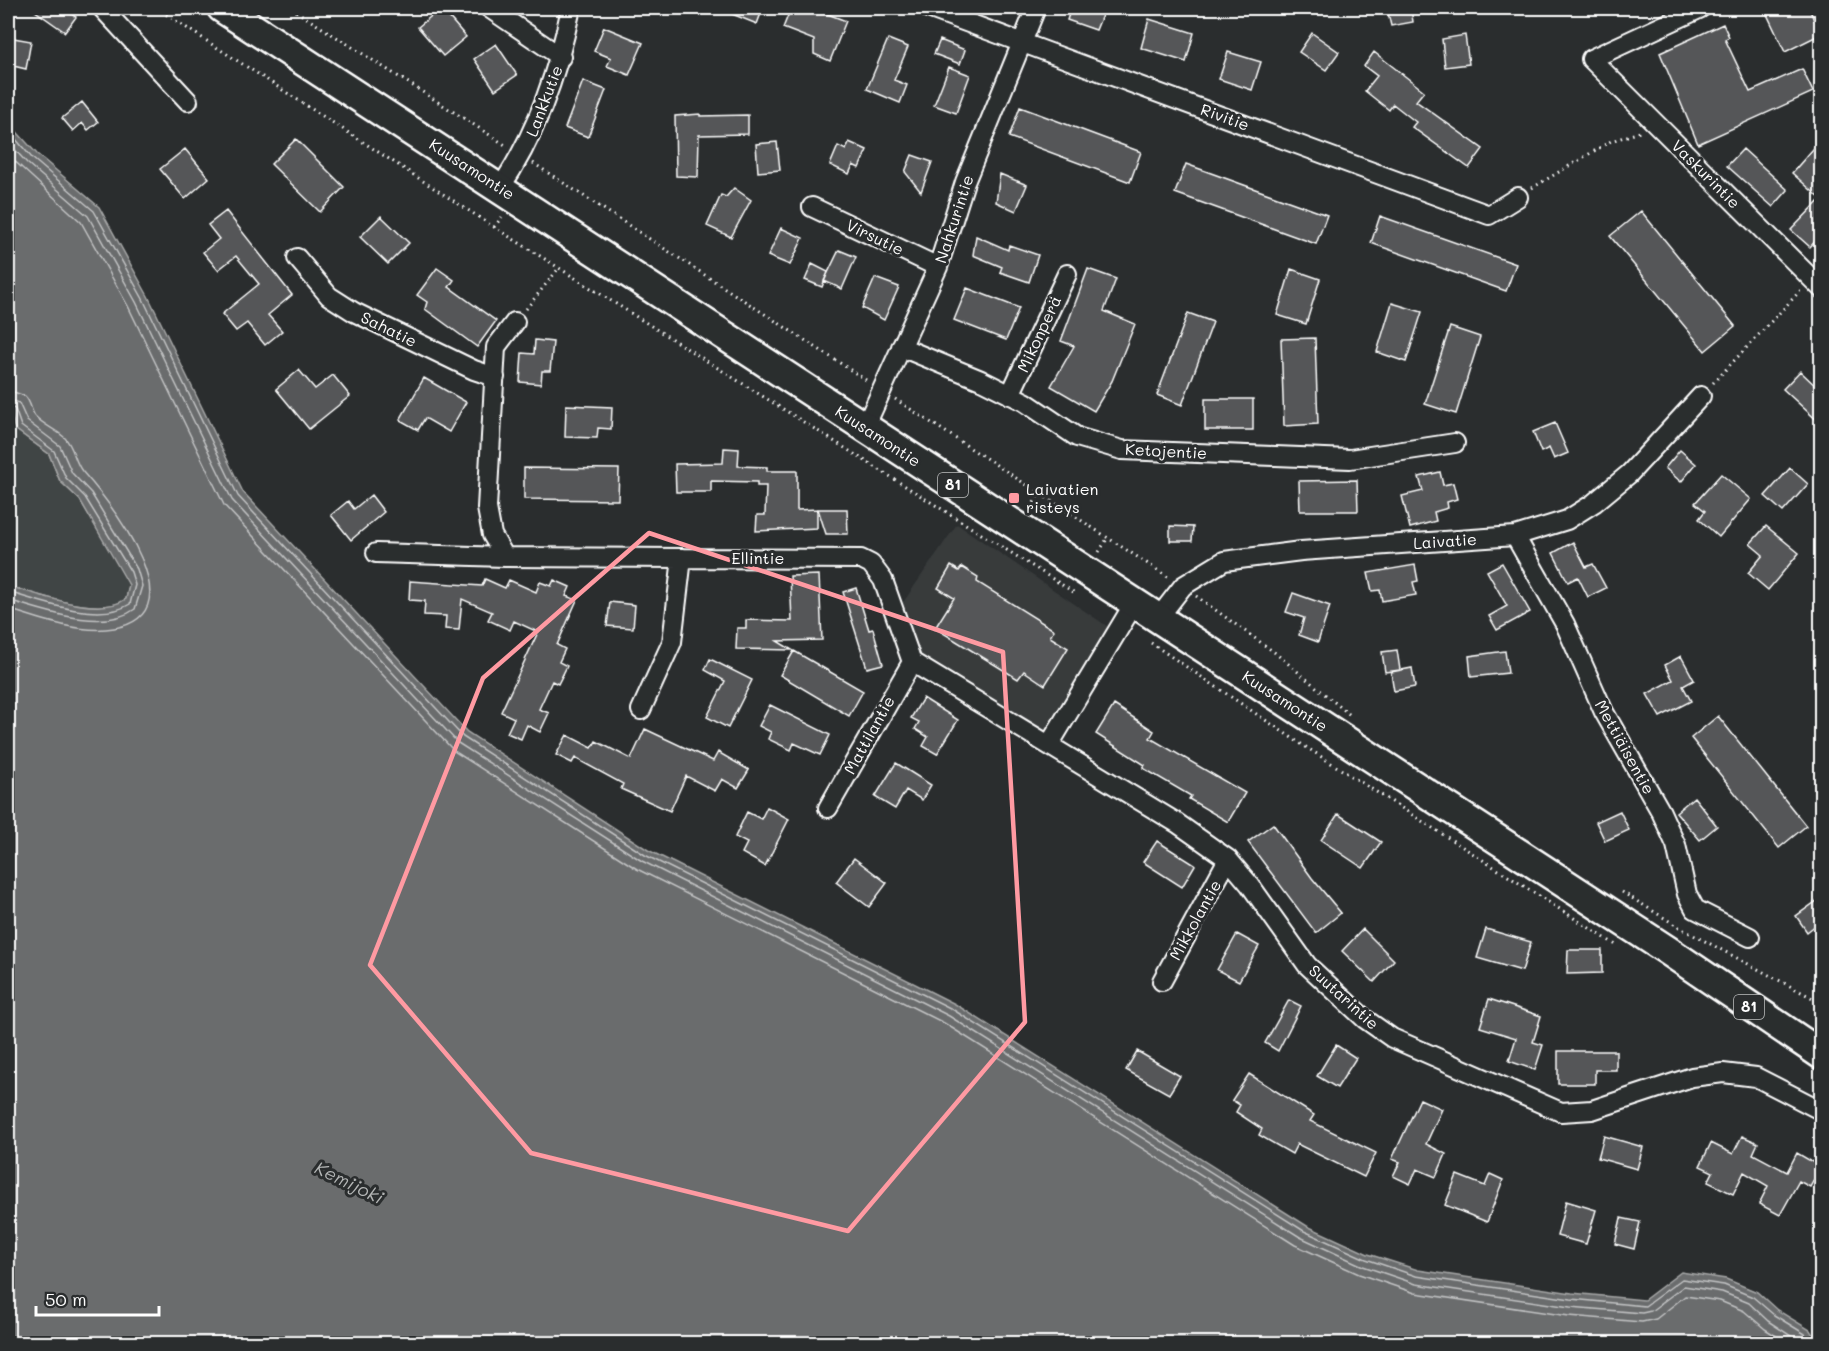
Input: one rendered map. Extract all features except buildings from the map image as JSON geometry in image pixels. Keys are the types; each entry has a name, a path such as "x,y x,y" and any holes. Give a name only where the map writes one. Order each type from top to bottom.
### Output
{"main road":[{"name":"Kuusamontie","path":"222,8 1135,602 1155,629 1685,962 1821,1055"},
{"name":"Kuusamontie","path":"1685,962 1821,1034"}],"street":[{"path":"102,8 188,101"},
{"path":"489,8 561,57"},
{"name":"Lankkutie","path":"500,188 522,156 561,57 571,8"},
{"name":"Rivitie","path":"928,8 1490,215 1518,197"},
{"name":"Nahkurintie","path":"865,427 938,267 965,182 1036,8"},
{"name":"Vaskurintie","path":"1701,8 1591,59 1816,284"},
{"name":"Virsutie","path":"812,207 938,267"},
{"name":"Sahatie","path":"297,258 329,296 354,312 474,370 495,377"},
{"name":"Mikonperä","path":"1011,394 1067,274"},
{"path":"505,557 492,535 487,508 495,346 515,322"},
{"name":"Ketojentie","path":"901,346 1011,394 1077,437 1122,450 1350,459 1455,443"},
{"name":"Laivatie","path":"1155,629 1183,586 1224,561 1301,551 1515,536 1567,520 1594,503 1629,474 1701,396"},
{"name":"Mettiäisentie","path":"1515,536 1565,624 1604,712 1661,812 1676,845 1687,894 1695,909 1750,937"},
{"name":"Ellintie","path":"376,553 505,557 861,559 871,564 883,580 912,662"},
{"path":"641,710 672,642 682,558"},
{"path":"912,662 1049,745 1135,602"},
{"name":"Mattilantie","path":"828,808 912,662"},
{"name":"Suutarintie","path":"1049,745 1177,823 1228,859 1250,885 1307,965 1365,1019 1392,1038 1561,1112 1592,1110 1692,1077 1723,1073 1756,1077 1821,1111"},
{"name":"Mikkolantie","path":"1162,981 1228,859"}],"path":[{"path":"156,8 559,268 1082,597"},
{"path":"291,8 1183,586 1274,652 1357,721"},
{"path":"1518,197 1611,141 1658,126"},
{"path":"515,322 559,268"},
{"path":"1701,396 1816,284"},
{"path":"1022,503 1031,508 1039,494"},
{"path":"1155,629 1295,740 1625,951"},
{"path":"1615,888 1684,930 1821,1003"}],"highlighted area":[{"path":"649,533 1003,652 1025,1022 848,1231 531,1153 370,965 483,678"}],"shaded area":[{"path":"8,402 15,429 49,454 60,481 80,500 125,575 129,585 126,599 114,604 85,605 51,599 8,586"},
{"path":"957,524 1126,639 1060,747 909,651 893,617"}],"water":[{"name":"Kemijoki","path":"8,122 37,154 99,207 148,296 243,492 467,732 648,850 955,1004 1307,1226 1368,1254 1418,1270 1572,1293 1644,1300 1681,1272 1726,1279 1757,1292 1777,1310 1810,1330 1818,1343 8,1343 8,586 68,603 100,606 126,599 129,585 80,500 60,481 49,454 15,429 8,402"}],"place":[{"name":"Laivatien risteys","path":"1014,498"}]}
